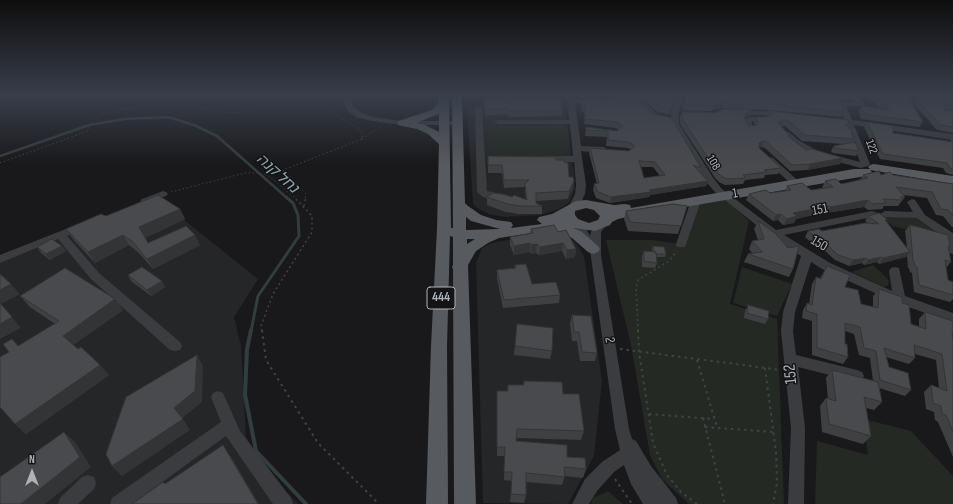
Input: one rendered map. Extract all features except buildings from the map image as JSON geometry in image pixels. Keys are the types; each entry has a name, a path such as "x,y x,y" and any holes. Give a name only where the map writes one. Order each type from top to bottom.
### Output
{"main road":[{"path":"402,123 419,119"},
{"name":"444","path":"450,119 458,201 465,502"},
{"path":"402,123 421,127 432,132 443,142"},
{"name":"444","path":"437,503 439,346 444,229 443,142 450,123"},
{"name":"1","path":"578,225 589,227 603,223 620,215 696,201 791,179 867,168 953,180"},
{"name":"1","path":"572,208 586,204 597,207 620,208 849,174 867,168 953,184"},
{"path":"458,201 463,209 476,218 495,224 504,230"},
{"path":"597,207 605,213 603,223"},
{"path":"572,208 568,212 570,219 578,225"},
{"path":"459,268 465,256 476,244 489,237 504,230 550,219 572,208"},
{"path":"444,229 459,231 504,230 547,227 560,224 578,225"},
{"path":"547,227 569,231 581,238 594,252"}],"street":[{"path":"370,119 402,123 450,123"},
{"path":"479,119 484,159 482,192 486,195 515,198"},
{"path":"572,208 580,194 581,186 574,119"},
{"name":"108","path":"677,119 677,129 710,181 722,194"},
{"path":"750,128 747,122 748,121 771,119"},
{"path":"825,119 953,137"},
{"name":"122","path":"847,119 867,168"},
{"path":"498,122 576,126"},
{"path":"781,129 795,142 815,153 867,168"},
{"path":"576,148 614,151"},
{"path":"761,151 791,179"},
{"path":"533,159 578,159"},
{"path":"581,186 587,196 597,207"},
{"path":"134,206 163,194"},
{"name":"150","path":"722,194 774,234 826,266 899,299 953,318"},
{"path":"681,244 696,201"},
{"path":"912,202 919,215 953,239 953,250"},
{"name":"151","path":"774,234 872,214"},
{"path":"885,214 919,215"},
{"path":"0,259 90,223"},
{"name":"2","path":"603,223 596,232 594,252 622,425 631,452 637,478 646,494 654,504"},
{"name":"2","path":"578,225 594,252"},
{"path":"60,234 95,276 175,346"},
{"name":"152","path":"797,501 798,428 787,331 789,312 807,255"},
{"path":"895,271 899,299"},
{"path":"790,366 857,376"},
{"path":"218,397 234,436 285,504"},
{"path":"118,504 229,425"},
{"path":"580,504 590,484 608,467 631,452"},
{"name":"2","path":"631,452 670,504"},
{"path":"66,504 88,483"}],"path":[{"path":"0,163 88,132 89,125 96,119"},
{"path":"343,119 363,132 362,139"},
{"path":"304,206 306,194 283,170 362,139 387,122"},
{"path":"163,194 245,173 252,173 269,176 304,206 312,216 312,232 273,294 261,326 266,360 318,443 379,504"},
{"path":"681,244 675,256 638,280 636,287 639,352 653,443 668,475 681,492 697,504"},
{"path":"610,348 765,368 790,366"},
{"path":"697,359 717,428"},
{"path":"765,368 776,452 777,483 773,504"},
{"path":"649,414 714,419"},
{"path":"703,418 725,504"},
{"path":"705,427 774,432"},
{"path":"608,467 632,504"}],"shaded area":[{"path":"468,119 566,119 575,188 570,202 559,209 541,215 504,217 489,214 477,208 473,204"},
{"path":"564,124 568,155 500,157 494,156 489,151 485,126"},
{"path":"158,199 258,279 234,317 241,346 246,437 271,476 298,504 0,504 0,262"},
{"path":"725,199 749,221 730,304 777,319 784,504 689,504 662,479 650,455 631,345 606,240 653,240 677,244 700,203"},
{"path":"878,216 917,218 941,232 944,239 893,226"},
{"path":"555,231 569,237 576,243 584,256 602,381 594,456 568,504 483,503 476,263 482,248 492,243"},
{"path":"873,265 887,278 889,281 888,285 884,287 852,272"},
{"path":"742,267 792,284 777,316 733,303"},
{"path":"863,419 911,431 953,476 953,504 815,504 817,441 868,455"},
{"path":"608,491 623,504 591,504 593,498"}],"waterway":[{"name":"נחל קנה","path":"0,156 89,125 135,119"},
{"name":"נחל קנה","path":"173,119 194,125 217,136 287,198"},
{"name":"נחל קנה","path":"251,331 258,296 299,236 298,215 293,203 286,197"},
{"name":"נחל קנה","path":"251,330 247,349 245,395 256,451 306,504"}]}
